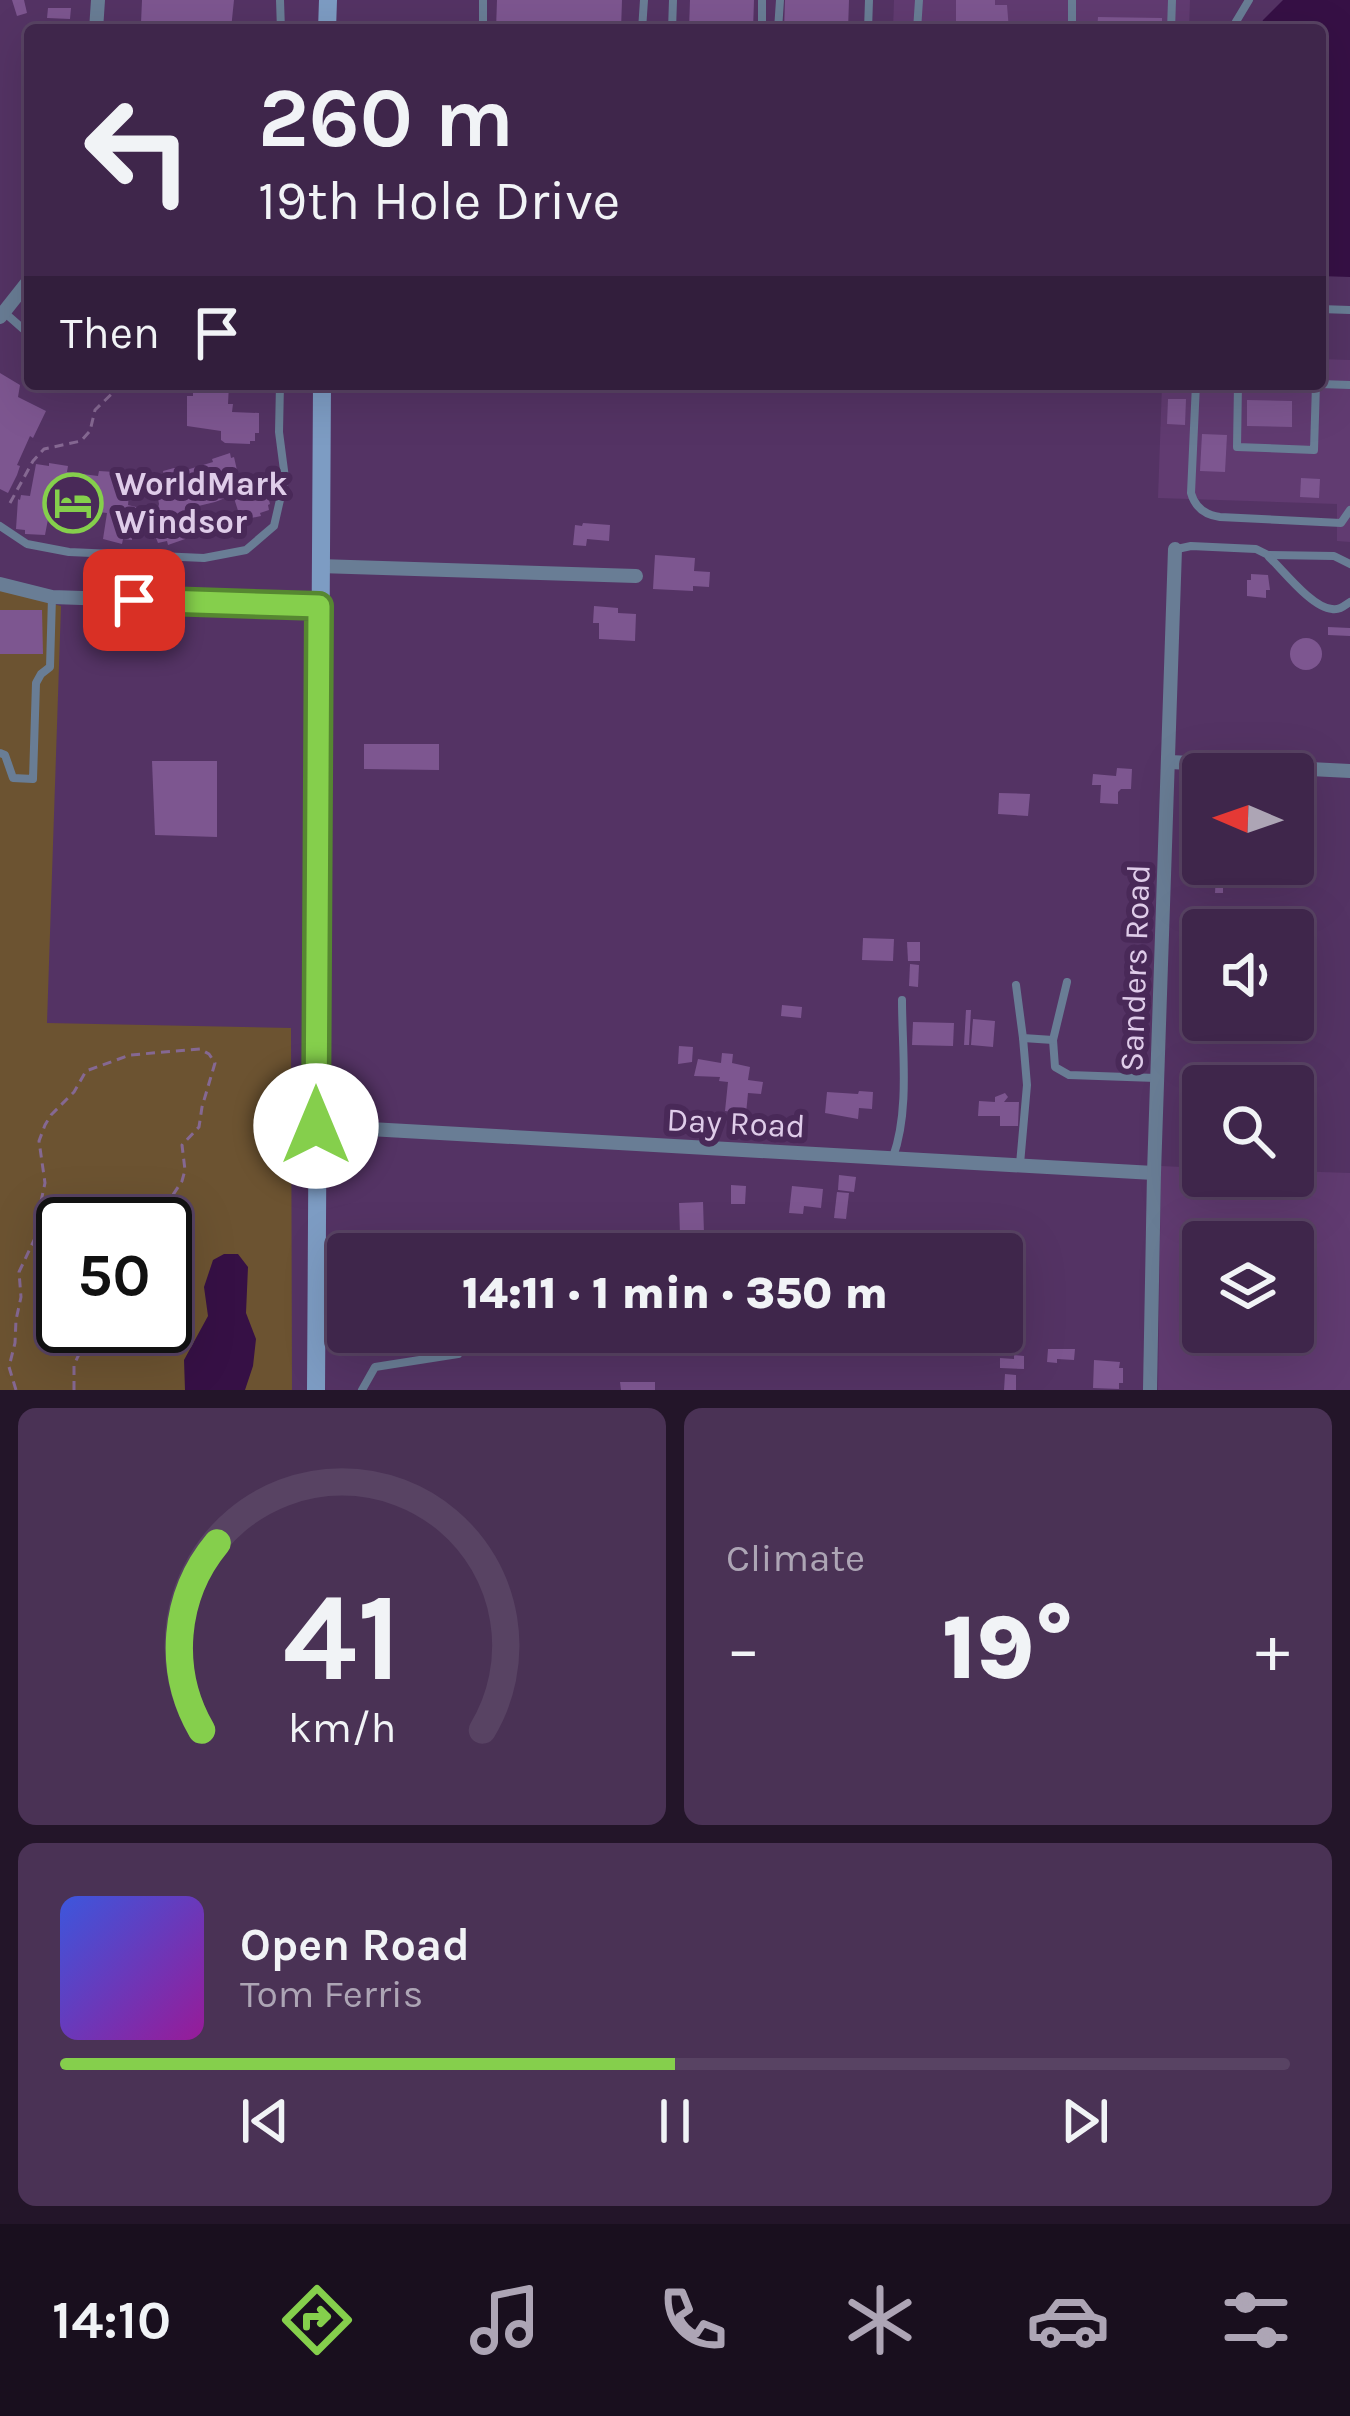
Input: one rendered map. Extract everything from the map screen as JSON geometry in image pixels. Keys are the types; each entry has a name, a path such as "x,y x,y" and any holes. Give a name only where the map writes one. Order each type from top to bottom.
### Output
{"main road":[{"path":"316,1390 322,390"}],"street":[{"path":"2,314 24,286"},
{"name":"Sanders Road","path":"1150,1390 1175,549"},
{"path":"320,566 636,575"},
{"path":"0,584 52,597 319,606"},
{"path":"1170,761 1350,771"},
{"name":"Day Road","path":"316,1126 1154,1173"}],"lane":[{"path":"0,526 27,544 68,552 204,558 247,550 274,526 285,478 280,390"},
{"path":"1196,390 1191,493 1202,511 1220,518 1341,523 1350,510"},
{"path":"1238,390 1237,447 1314,451 1318,390"},
{"path":"1175,549 1256,549 1314,602 1332,610 1350,602"},
{"path":"1268,556 1334,556 1350,564"},
{"path":"0,753 14,778 33,778 36,683 50,667 52,597"},
{"path":"1067,982 1053,1040 1055,1067 1069,1075 1157,1078"},
{"path":"1016,985 1027,1085 1020,1165"},
{"path":"893,1158 903,1103 902,1000"},
{"path":"1023,1038 1053,1040"},
{"path":"362,1390 375,1367 458,1354"}],"path":[{"path":"10,503 33,460 44,449 81,441 90,431 95,410 116,390"},
{"path":"42,1197 45,1183 39,1141 51,1114 86,1072 130,1055 200,1049 215,1064 199,1127 182,1145 185,1170 172,1197"},
{"path":"16,1390 9,1367 21,1297 20,1266 36,1236"},
{"path":"74,1390 78,1353"}],"shaded area":[{"path":"894,0 1190,0 1189,24 893,24"},
{"path":"1283,0 1350,0 1350,277 1326,276 1326,24 1261,24"},
{"path":"1326,359 1350,360 1350,542 1337,541 1337,504 1158,498 1162,390 1326,390"},
{"path":"0,590 61,606 47,1023 291,1028 292,1390 0,1390"},
{"path":"1161,1166 1182,1167 1182,1197 1314,1197 1314,1172 1350,1173 1350,1390 1158,1390"},
{"path":"238,1254 248,1267 246,1313 256,1339 245,1390 185,1390 184,1360 192,1353 208,1316 204,1287 213,1260"}],"building":[{"path":"12,0 24,0 27,13 17,16"},
{"path":"142,0 234,0 232,24 141,23"},
{"path":"497,0 622,0 621,24 496,24"},
{"path":"690,0 754,0 753,24 689,24"},
{"path":"785,0 849,0 848,24 784,24"},
{"path":"956,0 995,0 995,5 1007,5 1009,24 956,24"},
{"path":"48,8 71,8 70,19 47,18"},
{"path":"1098,17 1162,18 1162,24 1097,24"},
{"name":"WorldMark Windsor","path":"0,373 20,385 18,397 46,411 33,438 30,436 8,493 0,489"},
{"name":"WorldMark Windsor","path":"193,390 229,390 232,412 259,413 255,441 225,443 221,431 187,426 187,396 193,396"},
{"path":"1168,399 1186,399 1185,425 1167,424"},
{"path":"1247,400 1292,401 1292,427 1247,426"},
{"path":"1202,434 1227,435 1225,472 1200,471"},
{"name":"WorldMark Windsor","path":"230,453 239,479 260,477 264,481 269,510 241,520 233,495 186,509 181,513 188,538 168,545 167,541 158,543 148,516 159,504 154,476 213,462"},
{"name":"WorldMark Windsor","path":"36,464 68,466 67,472 98,476 99,471 131,473 128,505 139,512 132,540 123,539 122,544 103,539 107,513 83,510 61,508 60,516 49,514 45,535 16,529 18,499 30,496"},
{"path":"1301,478 1320,479 1319,498 1300,497"},
{"path":"575,525 610,525 609,541 587,539 586,546 573,545"},
{"path":"655,555 695,558 694,571 710,572 709,587 653,589"},
{"path":"1251,574 1268,575 1266,598 1247,596"},
{"path":"594,606 636,614 635,641 599,639"},
{"path":"0,610 42,610 43,654 0,654"},
{"path":"1328,627 1350,628 1350,636 1328,635"},
{"path":"1306,638 1318,642 1322,654 1318,666 1306,670 1294,666 1290,654 1294,642"},
{"path":"364,744 439,744 439,770 364,769"},
{"path":"152,761 217,761 217,837 155,835"},
{"path":"1117,768 1132,769 1131,789 1118,792 1118,804 1100,803 1101,785 1092,785 1093,774 1116,776"},
{"path":"999,793 1030,794 1028,816 998,814"},
{"path":"863,938 894,939 893,961 862,960"},
{"path":"907,942 920,942 920,961 908,961"},
{"path":"910,964 919,965 918,987 909,986"},
{"path":"782,1005 802,1007 801,1018 781,1016"},
{"path":"966,1010 971,1010 969,1045 964,1045"},
{"path":"973,1019 995,1021 993,1047 971,1045"},
{"path":"913,1022 954,1023 953,1046 912,1045"},
{"path":"679,1046 693,1047 692,1062 678,1064"},
{"path":"722,1053 733,1054 732,1063 750,1067 748,1080 763,1082 761,1094 748,1093 746,1114 725,1111 728,1082 694,1076 698,1059 721,1063"},
{"path":"827,1092 873,1092 872,1109 859,1108 858,1119 825,1113"},
{"path":"1005,1093 1004,1102 1019,1102 1018,1126 1000,1126 1000,1116 978,1116 979,1101 995,1102 995,1097"},
{"path":"839,1175 856,1177 854,1192 838,1190"},
{"path":"731,1185 746,1186 745,1204 731,1204"},
{"path":"792,1186 823,1189 821,1208 804,1206 803,1214 789,1213"},
{"path":"837,1192 849,1193 846,1219 834,1218"},
{"path":"703,1202 704,1233 680,1233 679,1203"},
{"path":"1048,1349 1075,1349 1074,1360 1047,1362"},
{"path":"1014,1355 1024,1356 1024,1369 1000,1368 1000,1358 1014,1359"},
{"path":"1094,1360 1120,1362 1123,1383 1119,1389 1093,1388"},
{"path":"1005,1374 1016,1375 1016,1390 1004,1390"},
{"path":"620,1382 655,1382 655,1390 621,1390"}],"place":[{"name":"WorldMark Windsor","path":"73,503"}],"route":[{"path":"134,600 319,606 316,1126"}]}
